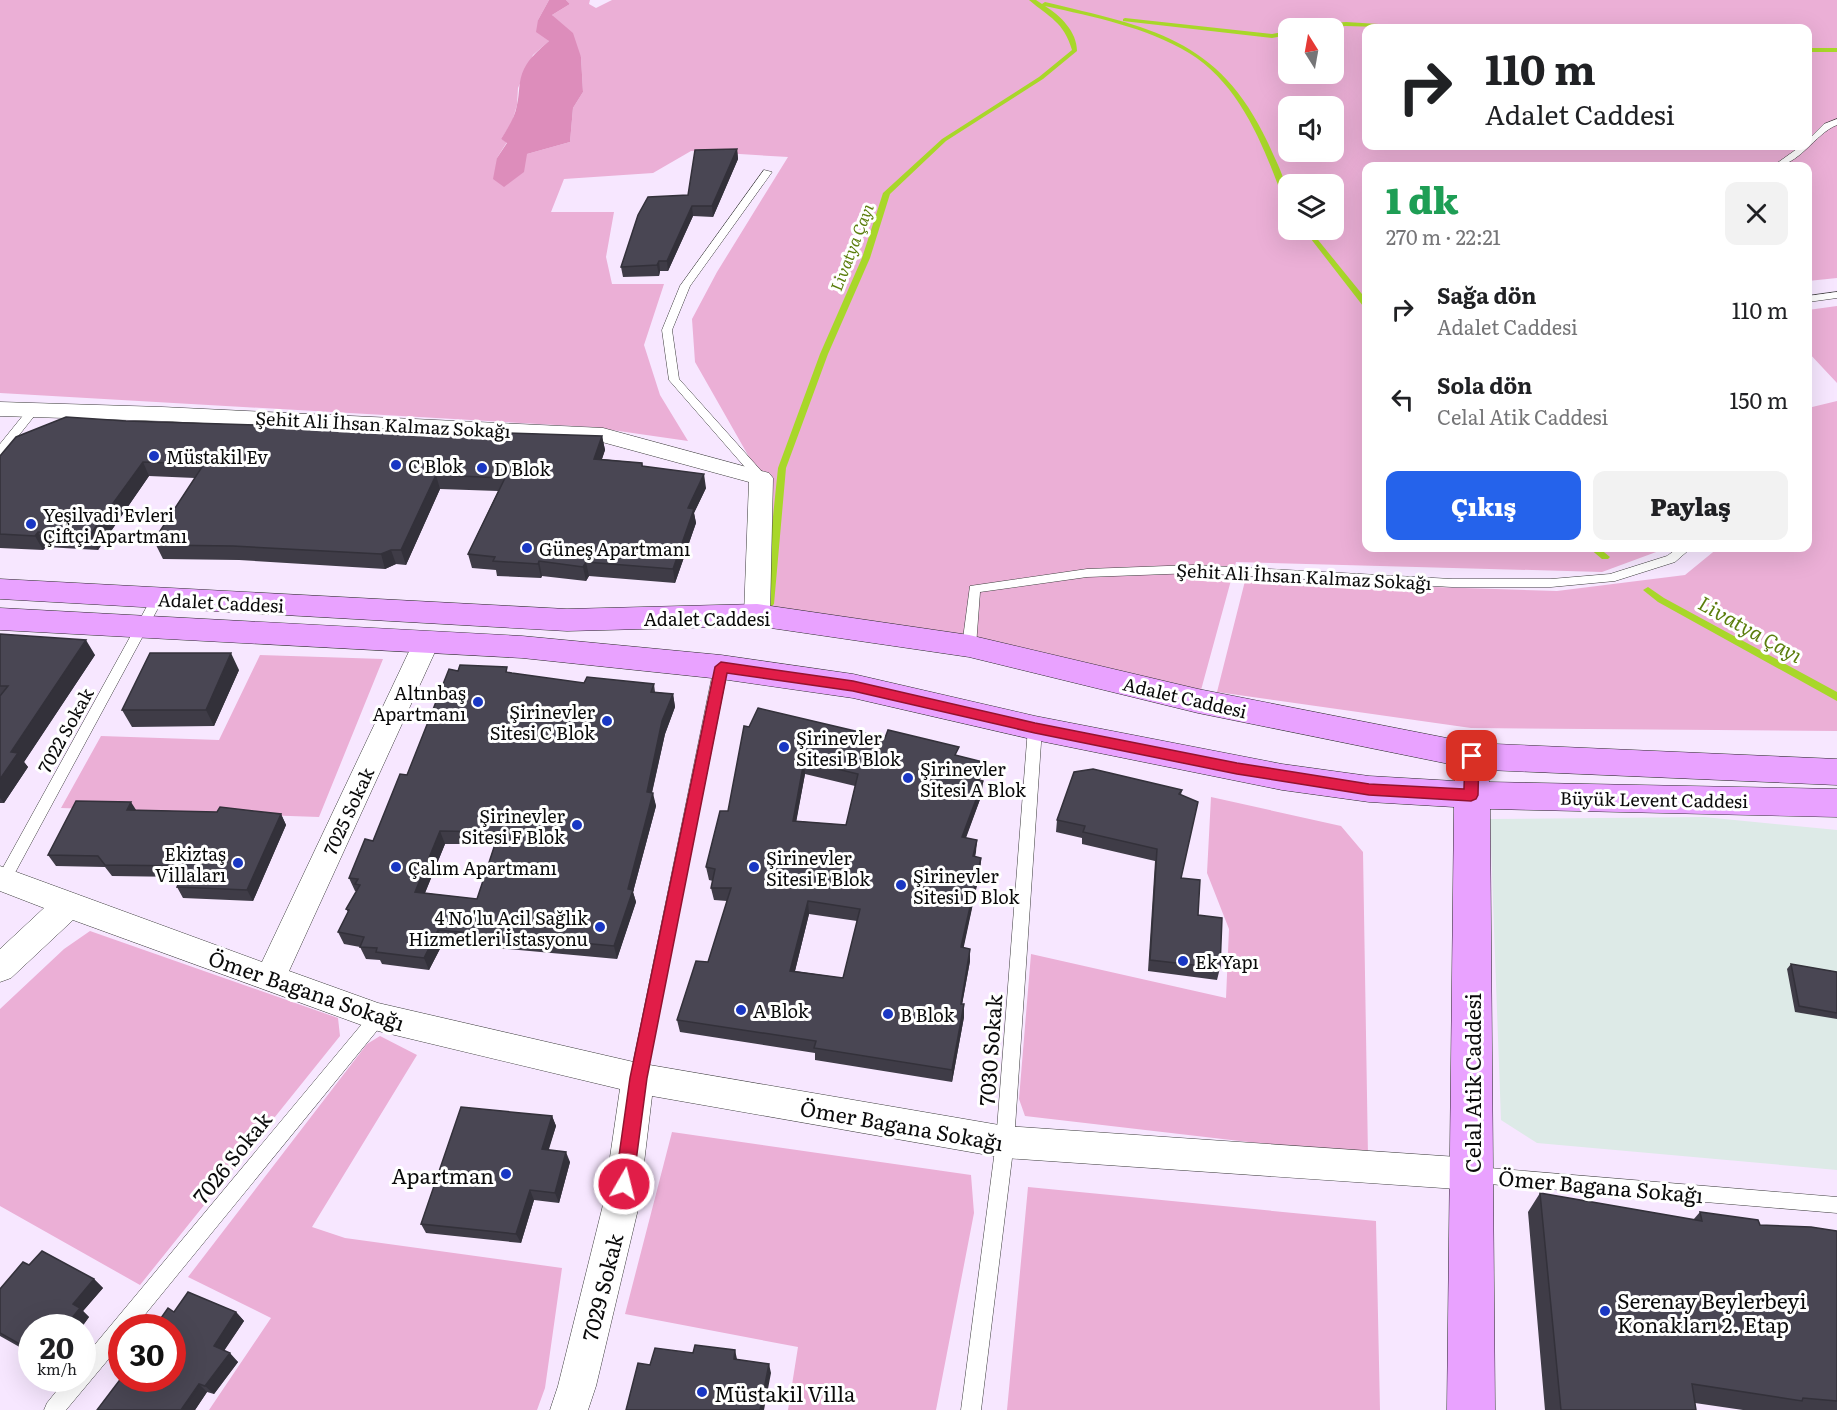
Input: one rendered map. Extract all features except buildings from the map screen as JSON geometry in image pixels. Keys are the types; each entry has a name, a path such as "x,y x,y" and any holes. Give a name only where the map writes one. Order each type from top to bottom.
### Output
{"street":[{"name":"Şehit Ali İhsan Kalmaz Sokağı","path":"0,409 603,435 761,478"},
{"path":"757,615 761,478"},
{"name":"Adalet Caddesi","path":"0,589 149,613 426,643 522,647 721,667 853,686 1035,728 1282,777 1369,789 1471,795"},
{"name":"Adalet Caddesi","path":"0,619 149,613 567,620 757,615 969,646 1198,701 1472,756"},
{"name":"7025 Sokak","path":"270,978 426,643"},
{"name":"Büyük Levent Caddesi","path":"1472,756 1837,772"},
{"name":"Celal Atik Caddesi","path":"1471,1410 1472,756"},
{"name":"Büyük Levent Caddesi","path":"1471,795 1837,803"},
{"name":"Ömer Bagana Sokağı","path":"2,878 378,1017 638,1078 1005,1142 1472,1174"},
{"path":"0,969 68,904"},
{"name":"7029 Sokak","path":"568,1410 577,1386 621,1205 638,1078"}],"lane":[{"path":"1812,140 1827,126 1837,122"},
{"path":"1783,162 1800,150"},
{"path":"761,478 674,380 666,330 685,286 767,172"},
{"path":"1812,299 1837,296"},
{"path":"0,452 33,410"},
{"name":"Şehit Ali İhsan Kalmaz Sokağı","path":"969,646 974,589 1087,573 1194,569 1452,583 1551,583 1611,578 1671,559 1680,552"},
{"name":"7022 Sokak","path":"2,878 149,613"},
{"name":"7029 Sokak","path":"638,1078 721,667"},
{"name":"7030 Sokak","path":"971,1410 1005,1142 1035,728"},
{"name":"7026 Sokak","path":"134,1314 378,1017"},
{"name":"Ömer Bagana Sokağı","path":"1472,1174 1837,1205"},
{"name":"7026 Sokak","path":"96,1359 108,1345"},
{"name":"7026 Sokak","path":"54,1410 69,1392"}],"shaded area":[{"path":"0,0 549,0 538,20 549,41 533,55 518,88 517,105 512,122 501,139 507,142 497,158 527,154 570,142 573,108 583,92 581,57 552,15 570,4 566,0 590,0 589,4 596,8 612,0 1837,0 1837,278 1812,281 1812,162 1362,162 1362,552 1656,552 1602,572 1236,562 1198,701 757,615 761,478 695,362 692,319 717,272 788,157 691,151 653,173 564,179 551,212 614,212 606,257 612,284 664,284 644,345 660,395 688,441 591,427 0,393"},
{"path":"549,0 566,0 570,4 552,15 573,33 581,57 583,92 573,108 570,142 527,154 524,172 504,187 493,179 497,158 507,143 501,139 514,114 524,69 532,57 549,41 536,32 538,20"},
{"path":"1837,306 1837,383 1812,356 1812,309"},
{"path":"1837,401 1837,731 1471,728 1217,692 1245,581 1557,591 1685,575 1713,552 1812,552 1812,407"},
{"path":"260,655 383,659 319,817 61,808 101,736 219,740"},
{"path":"1211,797 1341,826 1363,852 1368,1156 1025,1116 1019,1099 1031,954 1226,998 1229,929 1207,873"},
{"path":"1704,817 1837,830 1837,1170 1537,1143 1501,1120 1490,819"},
{"path":"90,931 338,1018 340,1036 140,1285 0,1206 0,1009 64,949"},
{"path":"380,1036 417,1055 312,1227 345,1238 562,1268 545,1388 537,1410 209,1410 271,1318 188,1277 367,1044"},
{"path":"672,1132 971,1175 974,1213 936,1410 788,1410 798,1347 625,1314"},
{"path":"1028,1187 1376,1221 1380,1410 1007,1410"}],"waterway":[{"name":"Livatya Çayı","path":"769,604 782,468 824,354 866,258 887,193 944,140 1041,78 1075,50 1069,33 1060,20 1032,0"},
{"name":"Livatya Çayı","path":"1045,4 1122,23 1160,36 1178,44 1211,66 1240,100 1252,119 1278,175"},
{"name":"Livatya Çayı","path":"1125,20 1278,35"},
{"name":"Livatya Çayı","path":"1344,24 1362,25"},
{"name":"Livatya Çayı","path":"1812,50 1837,50"},
{"name":"Livatya Çayı","path":"1315,240 1362,299"},
{"name":"Livatya Çayı","path":"1598,552 1605,557"},
{"name":"Livatya Çayı","path":"1648,590 1661,600 1837,697"}],"place":[{"name":"Müstakil Ev","path":"154,456"},
{"name":"C Blok","path":"396,465"},
{"name":"D Blok","path":"482,468"},
{"name":"Yeşilvadi Evleri Çiftçi Apartmanı","path":"31,524"},
{"name":"Güneş Apartmanı","path":"527,548"},
{"name":"Altınbaş Apartmanı","path":"478,702"},
{"name":"Şirinevler Sitesi C Blok","path":"607,721"},
{"name":"Şirinevler Sitesi B Blok","path":"784,747"},
{"name":"Şirinevler Sitesi A Blok","path":"908,778"},
{"name":"Şirinevler Sitesi F Blok","path":"577,825"},
{"name":"Ekiztaş Villaları","path":"238,863"},
{"name":"Çalım Apartmanı","path":"396,867"},
{"name":"Şirinevler Sitesi E Blok","path":"754,867"},
{"name":"Şirinevler Sitesi D Blok","path":"901,885"},
{"name":"4 No'lu Acil Sağlık Hizmetleri İstasyonu","path":"600,927"},
{"name":"Ek Yapı","path":"1183,961"},
{"name":"A Blok","path":"741,1010"},
{"name":"B Blok","path":"888,1014"},
{"name":"Apartman","path":"506,1174"},
{"name":"Serenay Beylerbeyi Konakları 2. Etap","path":"1605,1311"},
{"name":"Müstakil Villa","path":"702,1392"}],"route":[{"path":"624,1184 638,1078 721,667 853,686 1035,728 1282,777 1369,789 1471,795 1472,756"}]}
